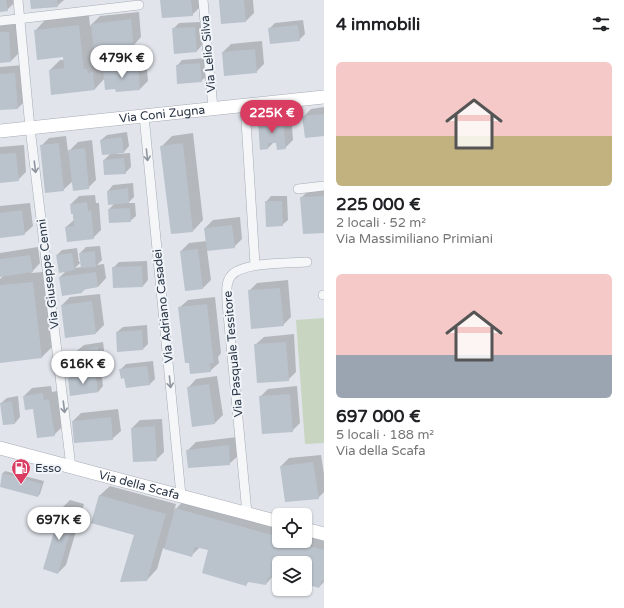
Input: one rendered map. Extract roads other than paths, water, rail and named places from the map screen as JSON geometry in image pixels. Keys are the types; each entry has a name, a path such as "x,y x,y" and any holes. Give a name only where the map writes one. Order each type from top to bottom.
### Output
{"street":[{"name":"Via Giuseppe Cenni","path":"18,0 30,128 71,467"},
{"name":"Via Lelio Silva","path":"203,0 213,108"},
{"path":"0,21 139,5"},
{"name":"Via Coni Zugna","path":"0,132 324,96"},
{"path":"245,105 255,265"},
{"name":"Via Adriano Casadei","path":"144,116 182,495"},
{"path":"298,188 324,186"},
{"name":"Via Pasquale Tessitore","path":"247,513 227,303 227,285 230,276 241,269 255,265 307,262"},
{"name":"Via della Scafa","path":"0,448 272,520"},
{"path":"312,531 324,534"}],"place":[{"name":"Esso","path":"21,485"}]}
